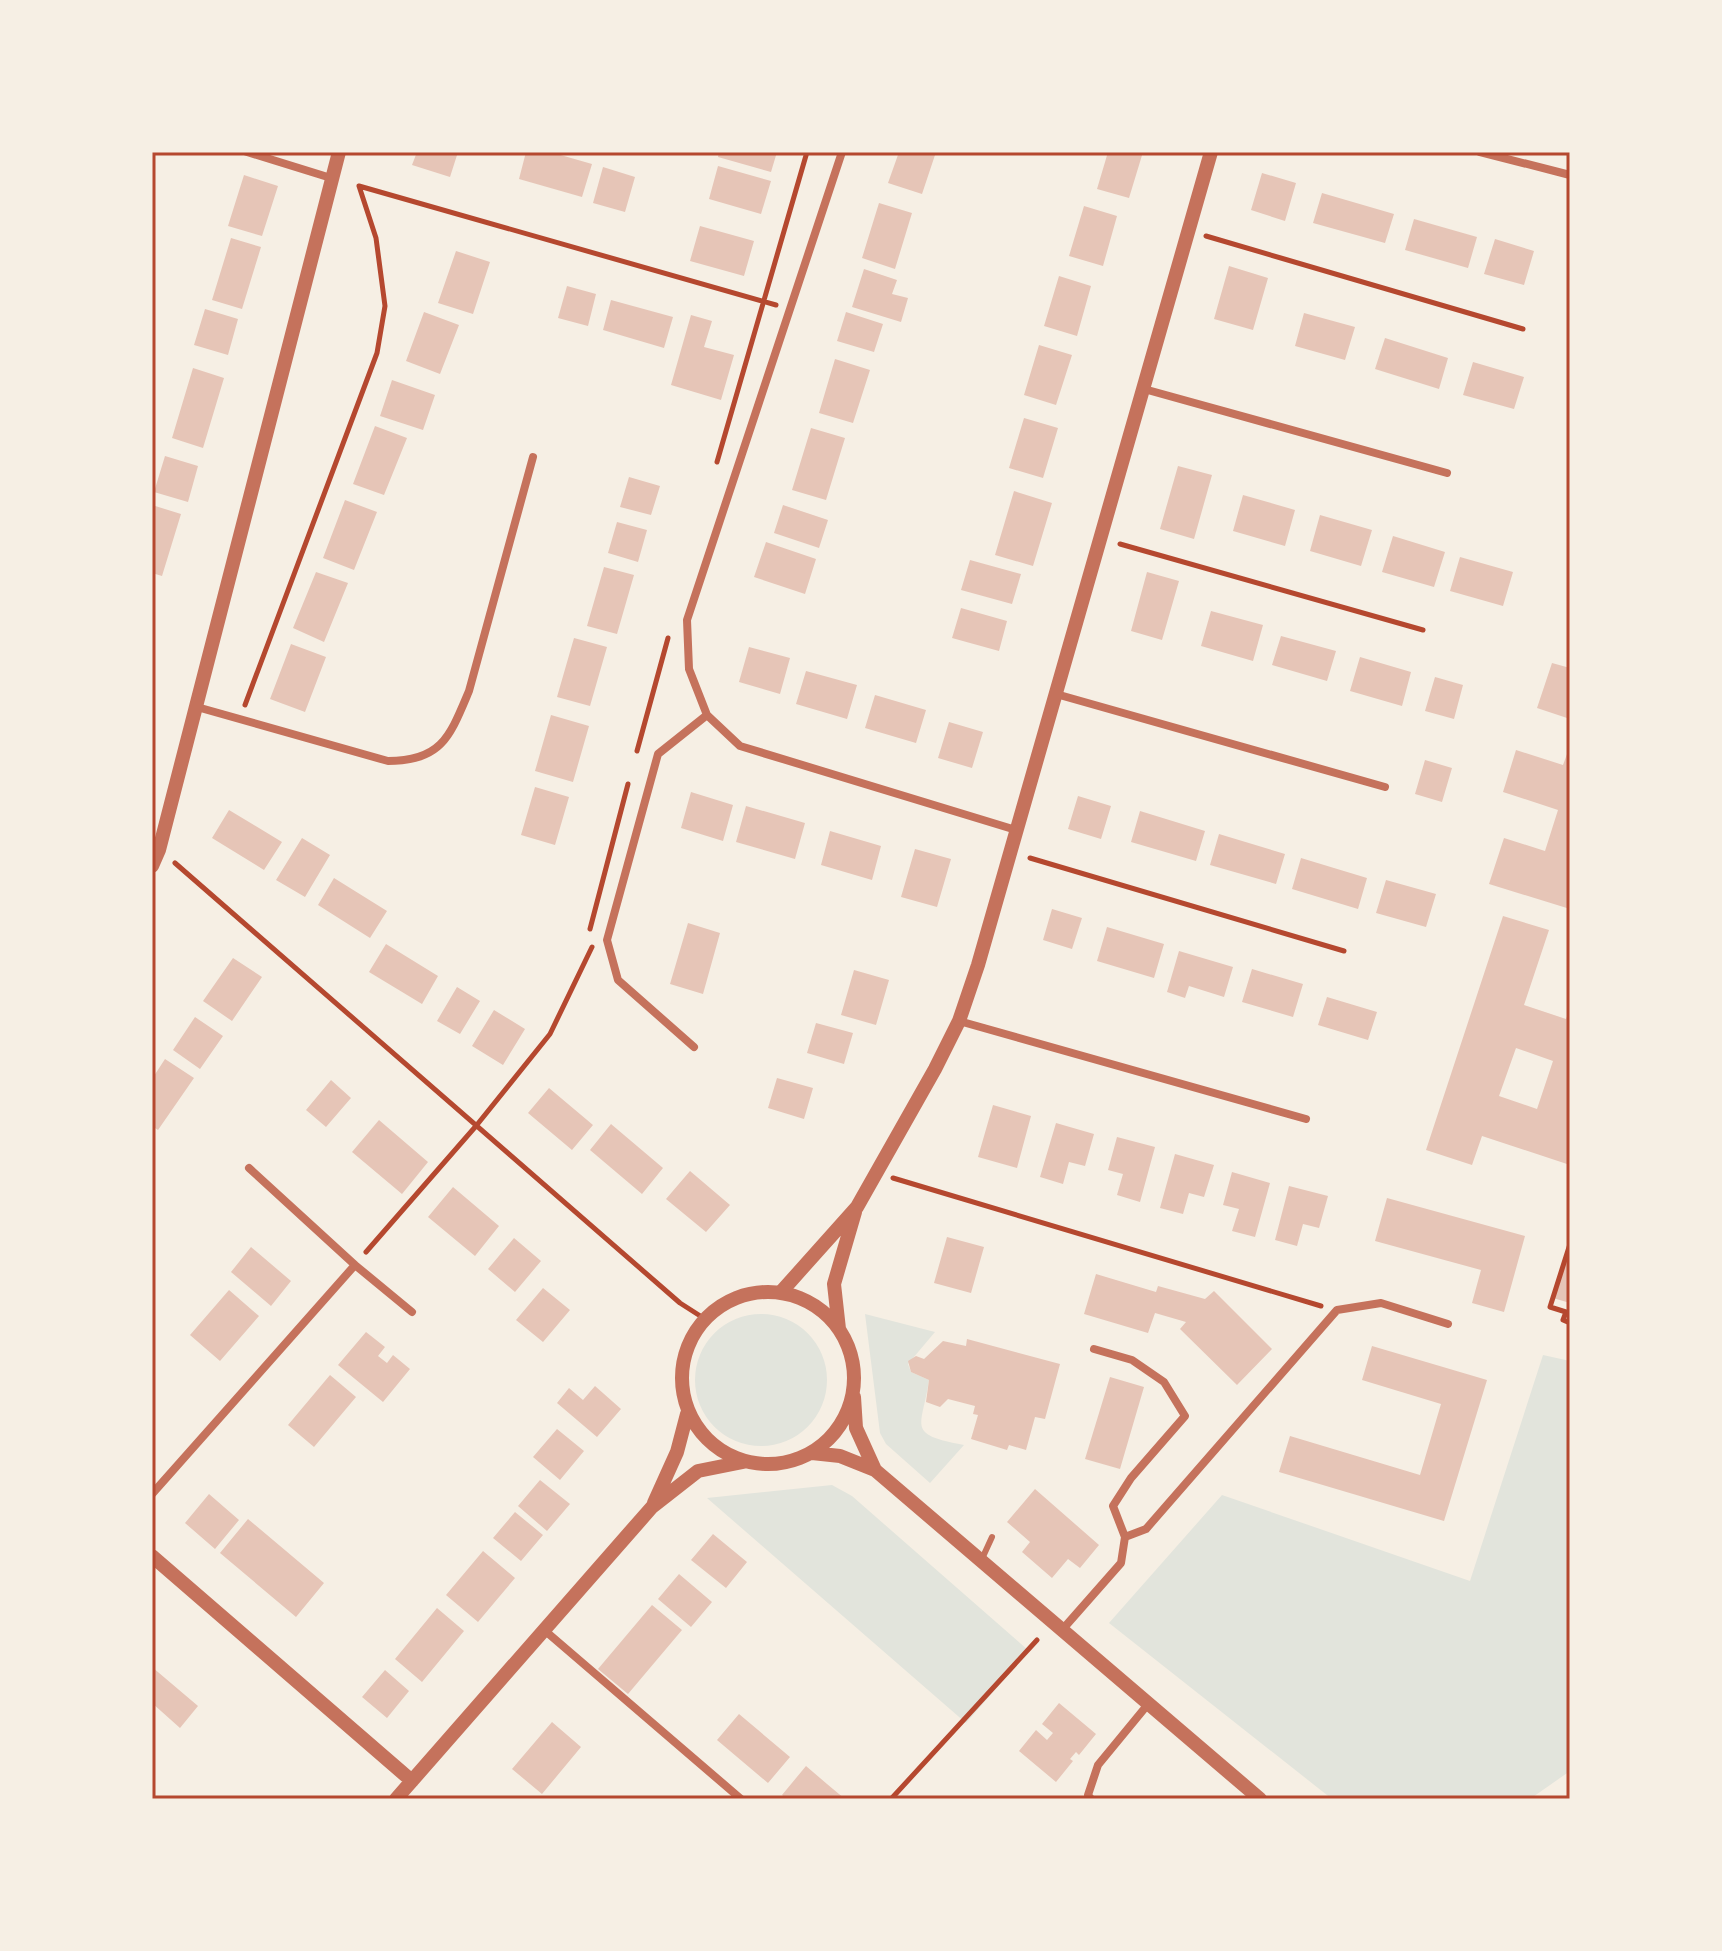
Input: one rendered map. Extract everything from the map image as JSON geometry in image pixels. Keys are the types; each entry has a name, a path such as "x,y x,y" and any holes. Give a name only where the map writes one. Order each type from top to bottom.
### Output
{"street":[{"path":"247,152 331,178"},
{"path":"152,866 197,707 339,152"},
{"path":"842,152 687,620 689,669 707,715 740,746 1016,830"},
{"path":"781,1292 857,1207 959,1021 1211,152"},
{"path":"1480,152 1570,175"},
{"path":"1144,389 1447,473"},
{"path":"197,707 388,761 410,761 434,752 454,725 469,691 533,457"},
{"path":"1056,694 1385,787"},
{"path":"694,1047 618,980 607,940 658,754 707,715"},
{"path":"959,1021 1306,1119"},
{"path":"249,1168 355,1265 412,1312"},
{"path":"857,1207 834,1284 839,1329 853,1362 856,1428 875,1470"},
{"path":"152,1494 355,1265"},
{"path":"839,1329 820,1309 781,1292 751,1294 726,1303 705,1319 690,1340 682,1366 682,1392 687,1414 707,1440 730,1457 775,1465 812,1453 836,1431 849,1407 854,1385"},
{"path":"1125,1537 1146,1529 1337,1310 1381,1303 1448,1324"},
{"path":"1062,1630 1121,1563 1125,1537 1113,1506 1131,1478 1185,1416 1164,1382 1132,1360 1094,1349"},
{"path":"652,1507 677,1452 687,1414"},
{"path":"812,1453 840,1456 875,1470 1260,1799"},
{"path":"396,1799 652,1507 698,1471 747,1461"},
{"path":"152,1556 412,1781"},
{"path":"543,1629 741,1799"},
{"path":"1091,1799 1088,1795 1098,1765 1149,1703"}],"lane":[{"path":"981,1561 992,1537"}],"path":[{"path":"331,178 790,309"},
{"path":"240,719 377,353 385,306 376,238 359,186"},
{"path":"1189,231 1523,329"},
{"path":"1101,538 1423,630"},
{"path":"159,850 680,1303 705,1319"},
{"path":"1010,852 1344,951"},
{"path":"355,1265 476,1126 550,1034 590,949 607,940"},
{"path":"877,1174 1337,1310"},
{"path":"1570,1244 1550,1307 1566,1312 1563,1320 1570,1323"},
{"path":"891,1799 1037,1640"}],"shaded area":[{"path":"761,1314 786,1319 808,1333 822,1355 827,1380 822,1405 808,1427 786,1441 761,1446 736,1441 714,1427 700,1405 695,1380 700,1355 714,1333 736,1319"},
{"path":"865,1314 935,1332 908,1364 911,1372 929,1380 922,1426 933,1437 964,1445 930,1483 886,1444 880,1433"},
{"path":"1543,1355 1570,1361 1570,1771 1530,1799 1332,1799 1109,1623 1222,1495 1470,1581"},
{"path":"832,1485 852,1496 1029,1651 966,1723 707,1498"}],"building":[{"path":"417,152 458,152 450,177 412,165"},
{"path":"526,152 550,152 592,164 582,197 519,179"},
{"path":"719,152 777,152 771,172 718,157"},
{"path":"899,152 936,152 922,194 888,183"},
{"path":"1108,152 1143,152 1129,198 1097,189"},
{"path":"718,166 771,181 761,214 709,199"},
{"path":"603,167 635,177 625,212 593,203"},
{"path":"1262,173 1296,183 1285,221 1251,210"},
{"path":"244,175 278,186 262,236 228,226"},
{"path":"1322,193 1394,214 1385,243 1313,223"},
{"path":"879,203 912,213 895,269 862,258"},
{"path":"1084,206 1117,216 1103,266 1069,256"},
{"path":"1414,219 1477,237 1468,268 1405,250"},
{"path":"700,226 754,241 744,276 690,261"},
{"path":"231,238 261,247 242,309 212,300"},
{"path":"1495,239 1534,251 1524,285 1484,274"},
{"path":"456,251 490,262 473,314 438,303"},
{"path":"1229,266 1268,278 1253,330 1214,319"},
{"path":"864,269 897,280 892,294 908,298 901,322 852,307"},
{"path":"1059,276 1091,286 1077,336 1044,326"},
{"path":"567,286 596,294 588,326 558,318"},
{"path":"611,300 673,317 664,348 603,330"},
{"path":"205,309 238,319 228,355 194,345"},
{"path":"424,312 459,325 440,374 406,361"},
{"path":"846,312 883,324 874,352 837,341"},
{"path":"1304,313 1355,327 1345,360 1295,346"},
{"path":"691,315 712,321 704,347 734,355 721,400 671,385"},
{"path":"1385,338 1448,358 1439,389 1375,369"},
{"path":"1039,345 1072,355 1056,405 1024,395"},
{"path":"835,359 870,370 853,423 819,413"},
{"path":"1473,362 1524,377 1514,409 1463,395"},
{"path":"193,368 224,378 203,448 172,438"},
{"path":"392,380 435,395 423,430 380,416"},
{"path":"1024,418 1058,428 1043,478 1009,468"},
{"path":"375,426 407,438 384,495 353,484"},
{"path":"811,428 845,438 826,500 792,490"},
{"path":"165,456 198,466 188,502 154,492"},
{"path":"1178,466 1212,475 1194,539 1160,529"},
{"path":"629,477 660,486 651,515 620,507"},
{"path":"1014,491 1052,503 1033,566 995,555"},
{"path":"1243,495 1295,510 1285,546 1233,531"},
{"path":"345,500 377,512 354,570 323,558"},
{"path":"152,505 181,514 162,576 152,573"},
{"path":"783,505 828,520 819,548 774,533"},
{"path":"1320,515 1372,530 1361,566 1310,551"},
{"path":"617,522 647,530 638,562 608,553"},
{"path":"1393,536 1445,552 1434,587 1382,572"},
{"path":"766,542 816,559 805,594 754,577"},
{"path":"1460,557 1513,572 1503,606 1450,591"},
{"path":"970,560 1021,574 1012,604 961,590"},
{"path":"604,567 634,575 617,634 587,626"},
{"path":"316,572 348,583 324,642 293,628"},
{"path":"1147,572 1179,581 1162,640 1131,631"},
{"path":"961,608 1007,621 999,651 952,638"},
{"path":"1211,611 1263,625 1253,661 1201,646"},
{"path":"1281,636 1336,651 1327,681 1272,665"},
{"path":"574,638 607,647 590,706 557,697"},
{"path":"291,644 326,657 305,712 270,699"},
{"path":"749,647 790,658 780,694 739,682"},
{"path":"1360,657 1411,672 1402,706 1350,691"},
{"path":"1552,663 1570,668 1570,719 1537,708"},
{"path":"806,671 857,685 847,719 796,704"},
{"path":"1435,677 1463,685 1454,719 1425,711"},
{"path":"875,695 926,710 916,743 865,728"},
{"path":"551,715 589,726 573,782 535,771"},
{"path":"949,722 983,732 972,768 938,758"},
{"path":"1570,746 1570,909 1489,884 1504,838 1545,851 1558,810 1503,792 1516,750 1563,765"},
{"path":"1425,760 1452,768 1442,802 1415,794"},
{"path":"535,787 569,797 555,845 521,835"},
{"path":"691,792 733,805 723,841 681,828"},
{"path":"1078,796 1111,806 1101,839 1068,829"},
{"path":"746,806 805,823 795,859 736,842"},
{"path":"229,810 282,842 264,870 212,838"},
{"path":"1140,811 1205,831 1196,861 1131,842"},
{"path":"830,831 881,846 872,880 821,865"},
{"path":"1219,834 1285,854 1276,884 1210,865"},
{"path":"302,838 330,855 305,897 276,880"},
{"path":"915,849 951,859 937,907 901,897"},
{"path":"1301,858 1367,878 1358,909 1292,889"},
{"path":"334,878 387,911 370,938 318,905"},
{"path":"1386,880 1436,894 1426,927 1376,913"},
{"path":"1052,909 1082,918 1072,949 1043,940"},
{"path":"1503,916 1549,930 1524,1005 1566,1019 1570,1009 1570,1165 1482,1136 1472,1165 1426,1150","holes":["1516,1048 1553,1061 1537,1109 1499,1096"]},
{"path":"688,923 720,933 703,994 670,984"},
{"path":"1107,927 1164,944 1154,978 1097,961"},
{"path":"386,944 438,976 422,1004 369,972"},
{"path":"1179,951 1233,967 1224,997 1189,986 1185,998 1167,992"},
{"path":"233,958 262,977 232,1021 203,1001"},
{"path":"1252,969 1303,984 1293,1017 1242,1002"},
{"path":"854,970 889,980 876,1025 841,1015"},
{"path":"457,987 480,1001 460,1034 437,1021"},
{"path":"1327,997 1377,1012 1368,1040 1318,1025"},
{"path":"494,1010 525,1029 503,1065 472,1046"},
{"path":"195,1017 223,1036 200,1069 173,1050"},
{"path":"816,1023 853,1033 844,1064 807,1053"},
{"path":"165,1059 194,1078 158,1130 152,1126 152,1079"},
{"path":"777,1078 813,1088 804,1119 768,1108"},
{"path":"331,1080 351,1098 326,1127 306,1110"},
{"path":"549,1088 593,1125 572,1150 528,1113"},
{"path":"993,1105 1031,1116 1017,1168 978,1157"},
{"path":"379,1120 428,1162 402,1194 352,1152"},
{"path":"1056,1123 1094,1134 1085,1166 1069,1162 1063,1184 1040,1177"},
{"path":"611,1124 663,1168 642,1194 590,1150"},
{"path":"1117,1137 1155,1147 1140,1202 1117,1195 1123,1174 1108,1170"},
{"path":"1175,1154 1214,1165 1204,1197 1189,1193 1183,1214 1160,1208"},
{"path":"690,1171 730,1205 706,1232 666,1199"},
{"path":"1232,1172 1270,1183 1255,1237 1232,1231 1239,1209 1223,1205"},
{"path":"1289,1186 1328,1196 1319,1228 1303,1224 1297,1246 1275,1240"},
{"path":"453,1187 499,1226 475,1256 428,1217"},
{"path":"1387,1198 1525,1236 1504,1312 1472,1303 1481,1270 1375,1241"},
{"path":"947,1237 984,1247 971,1293 934,1283"},
{"path":"514,1238 541,1261 515,1292 488,1269"},
{"path":"251,1247 291,1281 271,1306 231,1272"},
{"path":"1570,1248 1570,1303 1553,1298"},
{"path":"1096,1274 1156,1292 1158,1286 1205,1299 1214,1291 1272,1349 1237,1385 1180,1329 1186,1322 1155,1313 1148,1333 1084,1314"},
{"path":"543,1288 570,1310 543,1342 516,1320"},
{"path":"229,1290 259,1316 220,1361 190,1335"},
{"path":"366,1332 385,1347 378,1356 387,1363 393,1355 410,1369 383,1402 338,1365"},
{"path":"967,1339 1060,1364 1045,1419 1035,1417 1026,1450 1009,1445 1007,1450 971,1439 978,1415 973,1414 975,1406 948,1399 940,1407 926,1402 929,1380 911,1372 908,1361 916,1356 924,1359 943,1341 966,1346"},
{"path":"1372,1346 1487,1380 1444,1521 1279,1472 1290,1436 1420,1475 1441,1404 1362,1380"},
{"path":"330,1375 356,1397 314,1447 288,1425"},
{"path":"1110,1377 1144,1387 1120,1469 1085,1459"},
{"path":"595,1386 621,1409 597,1437 557,1403 569,1388 583,1400"},
{"path":"557,1429 584,1451 560,1480 533,1457"},
{"path":"540,1480 570,1504 547,1531 518,1506"},
{"path":"1035,1489 1099,1545 1080,1568 1068,1559 1052,1578 1022,1552 1030,1542 1007,1522"},
{"path":"209,1494 239,1520 215,1549 185,1523"},
{"path":"515,1512 543,1535 521,1561 493,1538"},
{"path":"248,1519 324,1583 296,1617 220,1553"},
{"path":"713,1534 747,1562 726,1588 691,1560"},
{"path":"483,1551 515,1578 478,1622 446,1595"},
{"path":"679,1574 712,1602 691,1627 658,1599"},
{"path":"652,1605 682,1630 628,1694 598,1669"},
{"path":"437,1608 464,1631 422,1682 395,1659"},
{"path":"152,1667 198,1706 180,1728 152,1703"},
{"path":"385,1670 409,1691 387,1718 362,1697"},
{"path":"1059,1703 1096,1734 1079,1755 1076,1752 1070,1759 1073,1761 1056,1782 1019,1751 1036,1730 1047,1740 1053,1733 1042,1724"},
{"path":"739,1714 790,1757 768,1783 717,1740"},
{"path":"552,1722 581,1747 542,1794 512,1769"},
{"path":"806,1766 845,1799 787,1799 782,1795"}]}
